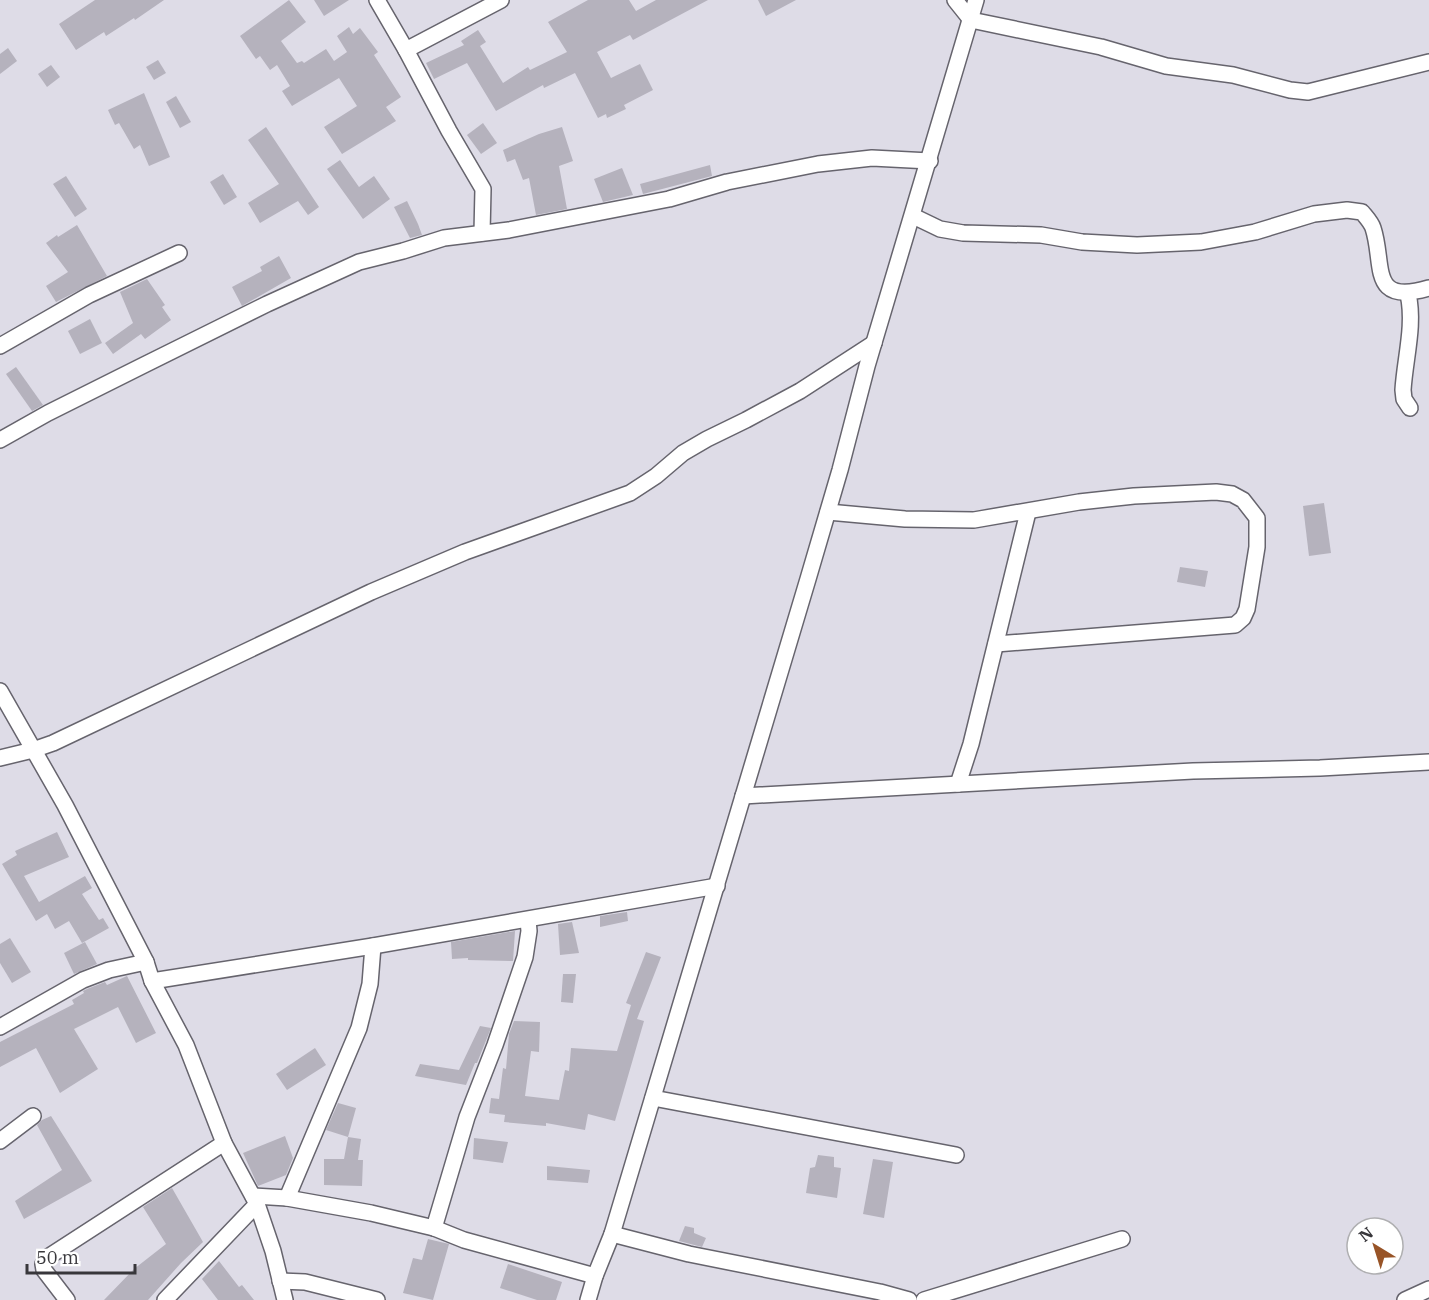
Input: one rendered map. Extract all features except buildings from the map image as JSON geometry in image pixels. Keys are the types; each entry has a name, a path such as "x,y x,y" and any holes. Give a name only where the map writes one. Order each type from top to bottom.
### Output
{"street":[{"path":"377,0 483,189 482,233"},
{"path":"406,50 501,0"},
{"path":"955,0 970,20 1101,47 1166,66 1233,75 1290,90 1308,92 1429,62"},
{"path":"588,1300 612,1234 717,886 976,0"},
{"path":"0,440 48,413 267,304 359,262 444,238 509,230 669,199 727,182 818,164 872,158 930,161"},
{"path":"913,216 940,229 963,233 1041,235 1082,242 1137,245 1201,242 1255,232 1314,214 1347,210 1362,212 1373,226 1381,277 1388,286 1408,294 1429,288"},
{"path":"0,346 89,295 179,253"},
{"path":"1408,294 1411,321 1403,390 1404,399 1410,408"},
{"path":"0,758 33,750 123,711 392,583 465,552 630,493 656,476 683,453 801,391 874,343"},
{"path":"828,512 905,519 974,520 1079,502 1134,496 1216,492 1232,494 1243,501 1257,518 1257,548 1247,609 1243,618 1235,625 996,644"},
{"path":"958,784 971,744 1028,512"},
{"path":"0,691 65,804 186,1045 224,1143 255,1200 273,1251 285,1300"},
{"path":"743,795 1193,771 1320,768 1429,762"},
{"path":"152,981 528,920 717,886"},
{"path":"434,1228 467,1117 499,1035 525,957 529,931 528,920"},
{"path":"287,1198 359,1028 370,984 373,946"},
{"path":"0,1027 83,980 109,970 146,962"},
{"path":"653,1098 956,1155"},
{"path":"0,1141 33,1116"},
{"path":"67,1300 44,1270 43,1264 48,1257 224,1143"},
{"path":"165,1300 255,1200 287,1198 372,1213 434,1228 464,1240 595,1276"},
{"path":"612,1234 689,1254 880,1292 909,1300"},
{"path":"924,1300 1122,1239"},
{"path":"280,1281 305,1282 377,1300"},
{"path":"1405,1300 1429,1289"}]}
